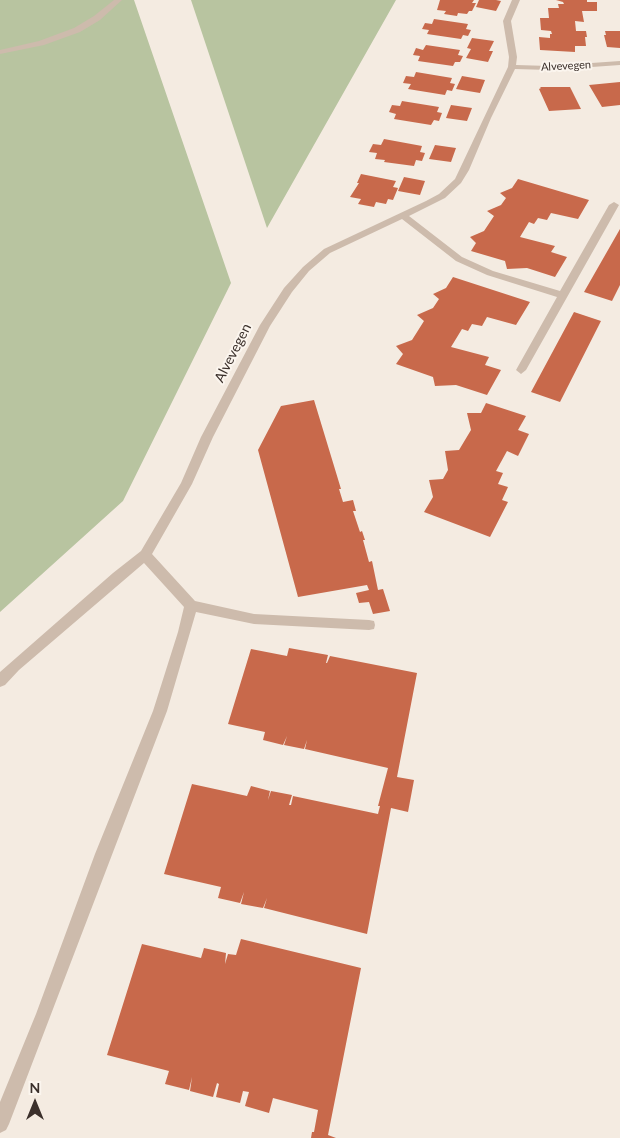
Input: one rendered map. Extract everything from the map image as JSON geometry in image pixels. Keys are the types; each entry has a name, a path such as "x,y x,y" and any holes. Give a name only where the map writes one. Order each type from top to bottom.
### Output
{"street":[{"path":"0,52 40,43 77,30 97,18 118,0"},
{"path":"512,67 513,57 506,28 516,0"},
{"name":"Alvevegen","path":"0,681 14,666 110,583 146,555 186,484 258,338 288,290 306,269 327,251 442,196 465,170 486,118 512,67 549,68 620,63"},
{"path":"521,370 614,205"},
{"path":"403,216 459,258 490,273 564,296"},
{"path":"146,555 191,606 254,619 369,625"},
{"path":"0,1124 160,711 185,632 191,606"}],"green space":[{"path":"0,0 134,0 231,283 123,501 0,612"},
{"path":"191,0 396,0 267,228"}],"building":[{"path":"440,0 474,0 472,3 476,3 472,11 469,11 467,14 458,13 457,16 444,14 446,11 437,10"},
{"path":"479,0 501,1 496,11 476,7"},
{"path":"556,0 587,0 587,2 597,2 597,11 582,11 584,22 575,21 576,31 586,31 587,37 585,37 586,46 575,46 575,52 540,50 539,37 550,38 550,34 552,34 551,31 541,30 540,18 549,18 548,8 559,8 558,4 564,4"},
{"path":"434,19 468,24 466,29 471,30 468,36 463,35 461,39 427,34 429,30 422,29 425,23 432,24"},
{"path":"605,31 620,31 620,48 607,47"},
{"path":"472,38 494,41 489,51 493,51 488,62 466,58 471,49 467,48"},
{"path":"426,45 460,50 458,55 463,56 460,62 455,62 453,66 418,61 420,56 413,55 416,48 423,50"},
{"path":"416,72 452,78 450,83 455,84 452,91 447,90 445,95 408,89 411,84 403,83 406,76 414,77"},
{"path":"462,76 485,80 480,93 456,89"},
{"path":"620,82 620,105 602,107 589,85"},
{"path":"540,87 570,87 581,109 549,111 539,89"},
{"path":"402,101 439,107 437,112 442,113 439,121 434,120 431,125 394,119 396,114 389,112 392,105 400,106"},
{"path":"451,105 472,108 467,121 446,118"},
{"path":"384,139 422,146 420,152 425,153 422,161 416,160 414,166 375,159 377,153 369,152 373,144 381,145"},
{"path":"435,145 456,148 451,162 429,159"},
{"path":"361,174 396,181 393,187 398,188 393,200 388,199 386,204 376,202 374,207 358,204 361,199 350,197 359,183 357,183"},
{"path":"404,177 425,181 420,195 398,191"},
{"path":"518,179 589,200 578,219 551,213 547,220 538,218 534,224 529,222 520,237 555,246 551,252 567,257 555,277 527,268 507,269 505,261 471,251 476,243 470,237 484,231 494,216 487,211 501,205 506,198 500,193 512,188"},
{"path":"620,229 620,285 612,301 584,292"},
{"path":"453,277 530,302 516,325 487,317 482,326 472,324 468,331 462,329 451,347 489,357 485,365 501,370 487,395 456,385 435,386 433,377 396,364 403,354 396,346 412,340 424,321 417,315 433,308 439,299 433,294 446,288"},
{"path":"574,312 601,321 560,402 531,392"},
{"path":"314,400 341,489 339,489 343,502 353,500 356,511 353,511 360,532 362,531 365,540 363,540 369,562 372,561 378,590 383,589 390,611 373,614 369,602 359,603 356,593 369,590 367,585 298,597 258,450 281,406"},
{"path":"486,403 526,416 518,430 529,434 518,456 507,451 496,471 503,473 498,484 508,487 502,500 508,502 490,537 424,512 433,497 429,480 443,479 448,470 445,451 459,450 471,430 467,413 481,413"},
{"path":"289,648 328,655 326,663 330,656 417,673 397,777 414,780 408,812 391,808 367,934 264,908 267,898 263,908 241,904 244,892 240,903 218,898 221,887 164,874 192,784 247,796 251,786 270,791 268,800 271,791 292,795 289,805 291,805 293,796 378,814 380,806 378,806 388,768 305,749 307,740 304,749 284,745 287,736 283,745 263,740 265,732 228,724 251,649 287,656"},
{"path":"241,939 361,968 328,1135 336,1138 311,1138 318,1110 273,1098 269,1113 245,1106 249,1092 243,1091 240,1103 216,1097 219,1084 217,1083 213,1097 190,1091 192,1077 189,1090 165,1084 169,1071 107,1055 142,944 201,958 204,948 226,953 225,964 228,954 236,955"}]}
